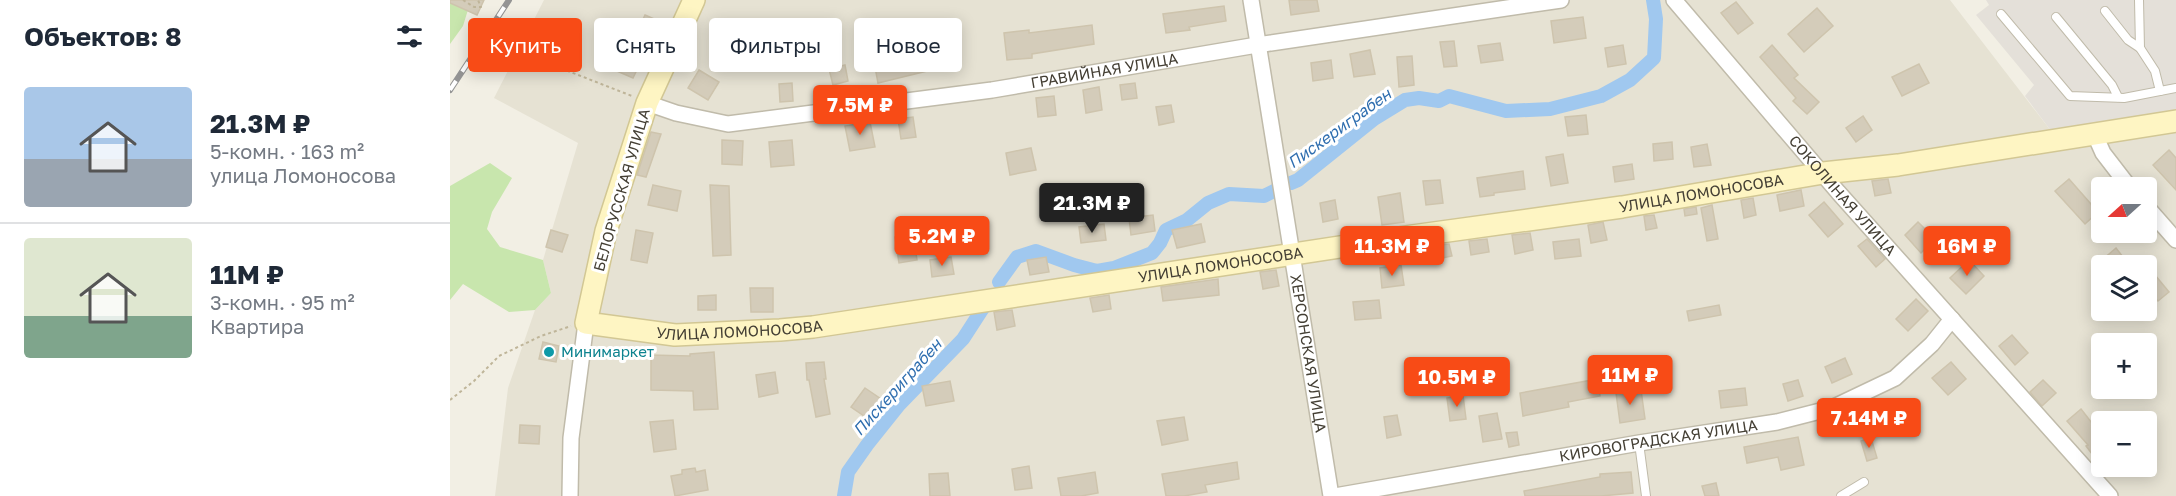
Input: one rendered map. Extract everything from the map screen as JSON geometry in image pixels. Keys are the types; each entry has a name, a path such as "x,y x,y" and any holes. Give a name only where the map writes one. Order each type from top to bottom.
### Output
{"street":[{"name":"БЕЛОРУССКАЯ УЛИЦА","path":"570,496 571,438 585,326 606,231 647,102 694,0"},
{"name":"ХЕРСОНСКАЯ УЛИЦА","path":"1251,0 1333,496"},
{"name":"ГРАВИЙНАЯ УЛИЦА","path":"647,102 676,113 728,124 992,90 1257,45 1561,0"},
{"name":"СОКОЛИНАЯ УЛИЦА","path":"1674,0 1823,174 2110,496"},
{"name":"УЛИЦА ЛОМОНОСОВА","path":"585,326 675,335 780,330 1622,207 2176,121"},
{"path":"2095,135 2103,153 2122,177"},
{"path":"2157,218 2176,240"},
{"name":"КИРОВОГРАДСКАЯ УЛИЦА","path":"1333,496 1639,442 1777,422 1832,408 1894,378 1932,344 1952,319"}],"lane":[{"path":"2139,0 2140,48"},
{"path":"2105,11 2128,40 2140,48 2155,71 2160,91"},
{"path":"2001,14 2070,96 2118,97 2176,88"},
{"path":"2056,17 2112,85 2118,97"},
{"path":"1639,442 1646,496"},
{"path":"1841,496 1864,482"}],"path":[{"path":"463,0 474,7 481,7 478,0"},
{"path":"570,72 647,102"},
{"path":"450,400 474,381 499,356 541,336 572,326 585,326"}],"shaded area":[{"path":"544,0 1950,0 2051,131 2176,110 2176,496 495,496 508,388 535,310 551,293 543,260 578,143 494,98 507,72 582,72 582,18 535,18"},
{"path":"1986,0 2176,0 2176,110 2051,131 2025,96 2034,85 1976,15 1989,5"}],"green space":[{"path":"450,0 471,0 463,26 450,44"},
{"path":"490,163 512,178 492,212 487,229 500,247 543,260 551,293 535,310 509,312 463,284 450,300 450,186"}],"building":[{"path":"450,0 484,0 477,15 450,3"},
{"path":"1289,0 1317,0 1319,11 1291,15"},
{"path":"1736,2 1753,23 1738,34 1721,13"},
{"path":"1224,6 1226,21 1166,33 1163,14"},
{"path":"1817,8 1833,26 1804,52 1788,34"},
{"path":"1583,17 1586,38 1554,43 1551,21"},
{"path":"1092,25 1094,44 1032,54 1032,58 1007,60 1004,33 1029,30 1029,33"},
{"path":"1454,41 1457,66 1444,67 1440,42"},
{"path":"1500,43 1503,60 1481,63 1478,46"},
{"path":"1623,45 1626,64 1608,67 1605,48"},
{"path":"1772,45 1798,75 1794,78 1819,102 1807,114 1793,101 1796,98 1760,57"},
{"path":"1370,50 1375,74 1354,77 1350,54"},
{"path":"1412,56 1414,85 1399,87 1397,57"},
{"path":"1331,60 1333,78 1313,81 1311,63"},
{"path":"1919,64 1929,83 1902,96 1892,77"},
{"path":"845,65 848,81 833,85 830,72 842,72 842,66"},
{"path":"699,70 719,82 708,100 688,88"},
{"path":"619,72 636,72 633,78"},
{"path":"876,72 923,72 878,83"},
{"path":"792,83 793,101 780,102 779,84"},
{"path":"1135,83 1137,98 1122,100 1120,85"},
{"path":"1099,87 1102,110 1086,113 1083,90"},
{"path":"1054,96 1056,115 1038,117 1036,98"},
{"path":"1171,105 1174,122 1159,125 1156,107"},
{"path":"1586,115 1588,134 1568,136 1565,117"},
{"path":"1863,116 1872,130 1856,142 1846,128"},
{"path":"913,117 916,137 901,139 898,119"},
{"path":"870,122 875,147 850,151 845,126"},
{"path":"651,132 661,134 646,177 637,175"},
{"path":"722,140 743,141 742,165 722,164"},
{"path":"792,140 794,165 771,167 769,142"},
{"path":"1672,142 1673,159 1654,161 1653,144"},
{"path":"1707,144 1711,165 1694,167 1691,147"},
{"path":"1031,148 1036,170 1010,175 1006,153"},
{"path":"2169,150 2176,158 2176,190 2153,165"},
{"path":"1563,154 1568,183 1551,186 1546,157"},
{"path":"1632,164 1634,179 1615,182 1613,167"},
{"path":"1523,171 1525,189 1480,197 1477,178"},
{"path":"1888,179 1891,193 1875,196 1872,181"},
{"path":"2069,179 2091,204 2091,218 2085,224 2055,191"},
{"path":"1440,180 1443,203 1426,205 1423,181"},
{"path":"653,185 681,191 677,211 648,205"},
{"path":"710,185 729,186 731,255 713,256"},
{"path":"1801,190 1804,206 1780,211 1777,195"},
{"path":"1400,193 1404,222 1382,225 1378,197"},
{"path":"1753,198 1756,215 1744,218 1741,200"},
{"path":"1335,200 1338,219 1323,222 1320,203"},
{"path":"1824,202 1843,224 1828,237 1809,215"},
{"path":"1712,205 1718,239 1707,241 1701,208"},
{"path":"1696,207 1697,214 1685,216 1684,209"},
{"path":"1153,215 1155,231 1131,235 1129,218"},
{"path":"1654,215 1657,228 1646,230 1644,216"},
{"path":"1603,222 1607,240 1591,243 1588,225"},
{"path":"1918,222 1935,239 1921,253 1905,235"},
{"path":"1104,224 1106,240 1081,243 1079,227"},
{"path":"1201,224 1205,242 1177,248 1172,230"},
{"path":"551,230 568,235 562,252 546,247"},
{"path":"636,230 653,233 647,263 631,260"},
{"path":"1530,233 1533,250 1515,254 1512,235"},
{"path":"913,234 917,260 899,263 895,237"},
{"path":"1487,239 1489,252 1471,255 1469,241"},
{"path":"1579,239 1581,256 1555,259 1553,242"},
{"path":"1867,239 1885,259 1876,267 1858,246"},
{"path":"1449,244 1452,256 1432,260 1429,246"},
{"path":"2116,248 2121,255 2108,255"},
{"path":"951,257 954,274 932,277 930,260"},
{"path":"1046,257 1049,272 1030,275 1027,260"},
{"path":"1969,260 1984,276 1966,294 1950,278"},
{"path":"1401,265 1404,285 1382,288 1380,268"},
{"path":"1276,270 1279,286 1263,289 1260,272"},
{"path":"2157,277 2169,292 2157,300"},
{"path":"1218,279 1219,295 1163,301 1161,287"},
{"path":"750,288 773,288 773,312 751,312"},
{"path":"716,295 716,310 698,310 698,296"},
{"path":"1109,295 1111,309 1093,312 1090,298"},
{"path":"1916,299 1928,311 1908,331 1896,319"},
{"path":"1379,300 1381,318 1355,320 1353,302"},
{"path":"1719,305 1721,315 1689,321 1687,311"},
{"path":"1012,310 1015,326 997,330 994,312"},
{"path":"2012,335 2028,353 2015,365 1999,346"},
{"name":"Минимаркет","path":"543,342 559,346 556,362 539,359"},
{"path":"714,352 718,409 694,410 693,391 651,390 651,355 690,356 690,354"},
{"path":"1845,358 1852,374 1832,383 1825,367"},
{"path":"824,362 826,379 824,379 830,414 816,417 809,380 807,380 806,363"},
{"path":"1951,362 1966,379 1948,395 1932,378"},
{"path":"775,372 778,393 759,397 756,375"},
{"path":"1598,379 1600,396 1568,402 1569,407 1523,416 1520,393"},
{"path":"1798,380 1803,396 1788,401 1783,384"},
{"path":"2043,380 2056,393 2042,406 2030,392"},
{"path":"950,381 954,401 926,406 922,386"},
{"path":"865,388 881,399 867,418 851,407"},
{"path":"1745,388 1747,405 1721,408 1719,391"},
{"path":"1641,390 1645,419 1620,423 1616,393"},
{"path":"1463,395 1466,419 1450,421 1447,398"},
{"path":"2081,409 2091,422 2091,453 2086,446 2088,445 2067,421"},
{"path":"1497,413 1502,439 1483,442 1479,416"},
{"path":"1397,415 1401,435 1387,438 1384,417"},
{"path":"1184,417 1188,440 1162,445 1157,421"},
{"path":"673,420 676,449 654,452 650,422"},
{"path":"520,425 540,426 539,444 519,443"},
{"path":"1517,432 1519,445 1509,447 1506,433"},
{"path":"1798,437 1804,465 1781,470 1778,457 1747,463 1744,447"},
{"path":"1871,438 1877,458 1867,461 1861,441"},
{"path":"1237,462 1239,479 1205,485 1207,492 1166,496 1162,474"},
{"path":"1029,466 1032,488 1015,490 1012,469"},
{"path":"695,468 696,472 705,470 708,490 675,496 671,476 682,474 682,470"},
{"path":"1095,472 1098,493 1061,496 1058,478"},
{"path":"1631,472 1633,493 1601,496 1525,496 1524,491 1600,477 1600,474"},
{"path":"948,473 950,496 930,496 929,474"},
{"path":"1716,483 1719,496 1705,496 1702,486"}],"waterway":[{"name":"Пискериграбен","path":"1291,183 1298,180 1374,119 1405,100 1419,98 1439,101 1449,96 1506,111 1550,109 1601,96 1630,80 1654,58 1656,19 1653,0"},
{"name":"Пискериграбен","path":"999,282 1017,257 1036,251 1097,271 1114,268 1152,253 1166,230 1187,220 1208,203 1229,194 1264,196 1278,189"},
{"name":"Пискериграбен","path":"844,496 848,472 867,445 899,405 963,339 985,305"}],"railway":[{"path":"450,90 509,0"}],"place":[{"name":"Минимаркет","path":"549,352"}]}
